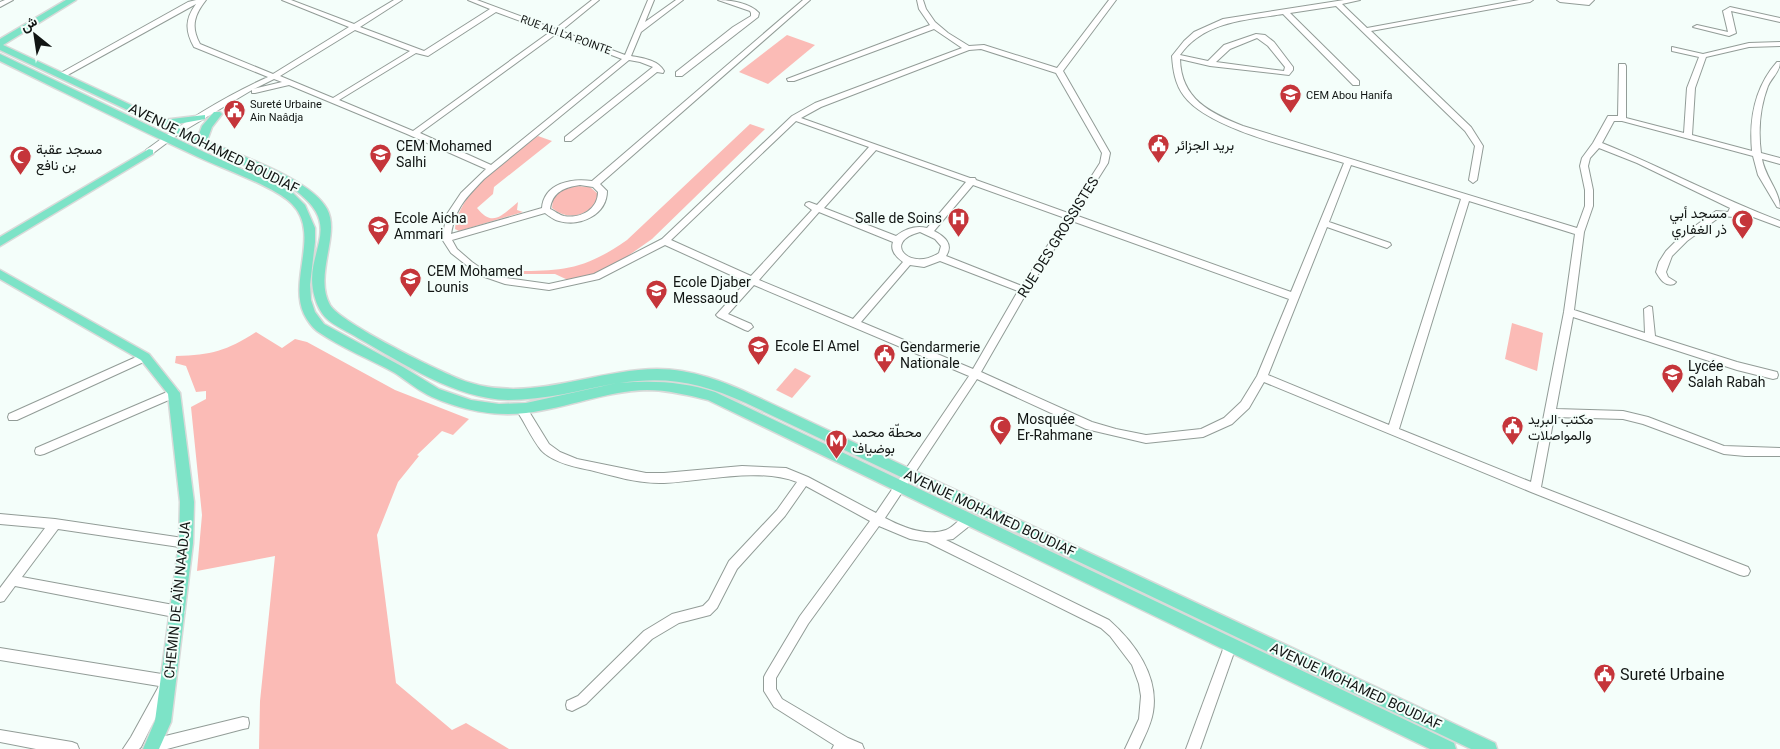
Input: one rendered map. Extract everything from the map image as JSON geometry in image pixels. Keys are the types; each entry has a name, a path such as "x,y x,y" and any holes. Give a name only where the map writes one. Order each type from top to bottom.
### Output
{"main road":[{"path":"0,36 63,0"},
{"path":"0,45 72,0"},
{"name":"AVENUE MOHAMED BOUDIAF","path":"0,45 163,123 175,136 201,142 293,184 306,192 322,211 326,226 318,278 319,293 323,304 331,316 407,360 464,388 487,393 532,393 641,375 660,374 696,379 723,388 1489,749"},
{"name":"AVENUE MOHAMED BOUDIAF","path":"0,57 175,136 288,194 299,203 308,224 303,286 310,317 320,327 399,370 436,393 455,401 499,409 521,408 618,388 648,385 685,389 711,396 1448,749"},
{"path":"201,142 204,131 217,114"},
{"path":"163,123 202,117"},
{"path":"0,242 149,152"},
{"path":"0,274 145,357 174,393"},
{"name":"CHEMIN DE AÏN NAADJA","path":"152,748 163,722 186,543 186,502 174,393"}],"street":[{"path":"0,4 10,0"},
{"path":"285,0 425,54 495,9"},
{"path":"175,136 217,114 273,77 399,0"},
{"name":"RUE ALI LA POINTE","path":"471,0 627,58 642,60 659,69 568,139"},
{"path":"414,134 596,0"},
{"path":"651,0 627,58 491,168 464,195 450,216 446,239 454,251 482,273 505,281 549,287 596,277 664,241 795,118 818,105 968,48 981,47 1059,71 1113,0"},
{"path":"637,33 680,0"},
{"path":"679,74 754,17 755,13 752,10 721,0"},
{"path":"594,184 807,0"},
{"path":"920,0 922,9 934,26 968,48"},
{"path":"1357,0 1226,21 1208,26 1194,34 1176,56 1176,72 1182,89 1196,105 1221,120 1348,162 1466,196 1580,232"},
{"path":"1366,30 1530,0"},
{"path":"1560,0 1589,3 1591,0"},
{"path":"61,75 194,1"},
{"path":"194,1 189,23 191,36 197,44 273,77 334,100 491,168"},
{"path":"1336,3 1459,118 1476,139 1479,155 1473,180"},
{"path":"1697,27 1732,33 1726,11 1730,9 1780,20"},
{"path":"1286,12 1356,83"},
{"path":"791,79 934,26"},
{"path":"1176,56 1210,64 1286,72 1290,70 1271,44 1262,37 1256,36 1227,47 1210,64"},
{"path":"1675,50 1703,56 1749,45 1780,44"},
{"path":"334,100 416,50"},
{"path":"1688,136 1691,88 1703,56"},
{"path":"1780,64 1770,75 1763,89 1757,110 1757,154 1762,174 1780,205"},
{"path":"1622,66 1622,119"},
{"name":"RUE DES GROSSISTES","path":"857,749 841,746 778,703 770,691 770,677 804,620 877,520 975,374 1024,290 1104,163 1106,153 1059,71"},
{"path":"149,152 253,86 273,77"},
{"path":"255,90 289,83"},
{"path":"795,118 1294,297"},
{"path":"1535,489 1569,312 1580,232 1589,206 1589,190 1584,166 1586,158 1597,144 1611,118 1622,119 1780,161"},
{"path":"1597,144 1640,160 1735,207 1780,224"},
{"path":"748,327 721,315 875,146"},
{"path":"664,241 753,281 975,374 1090,426 1146,439 1176,437 1203,433 1228,421 1244,405 1262,377 1348,162"},
{"path":"929,231 972,180"},
{"path":"580,182 594,184 602,190 604,198 601,206 587,216 578,219 561,219 553,216 546,210 547,198 561,186 580,182"},
{"path":"1393,430 1466,196"},
{"path":"809,205 897,240"},
{"path":"1671,282 1665,279 1661,272 1662,264 1676,245 1719,213 1731,215 1735,207"},
{"path":"446,239 546,210"},
{"path":"1324,223 1388,245"},
{"path":"910,230 929,231 942,239 945,245 940,257 929,263 908,262 895,250 897,240 902,234 910,230"},
{"path":"940,257 1024,290"},
{"path":"855,324 908,262"},
{"path":"1649,309 1650,338"},
{"path":"1569,312 1736,366 1773,375"},
{"path":"13,417 145,357"},
{"path":"1262,377 1535,489 1744,571"},
{"path":"40,451 174,393"},
{"name":"AVENUE MOHAMED BOUDIAF","path":"521,408 544,447 576,463 646,478 742,471 786,473 804,480 877,520 910,534 926,536 949,535 969,520"},
{"path":"1550,413 1623,415 1653,423 1724,450 1780,452"},
{"path":"572,705 582,700 648,635 676,618 706,611 713,604 733,565 781,513 804,480"},
{"path":"1,520 55,524 186,543"},
{"path":"0,597 14,581 55,524"},
{"path":"926,536 1105,624 1121,638 1139,666 1148,691 1147,710 1132,749"},
{"path":"14,581 178,612"},
{"path":"1194,749 1231,644"},
{"path":"0,654 168,681 136,742 130,749"},
{"path":"152,748 243,723"},
{"path":"0,736 72,749"}],"shaded area":[{"path":"787,35 815,45 768,84 739,72"},
{"path":"750,124 765,129 652,239 615,265 593,275 568,280 555,274 503,274 502,271 538,271 568,268 595,259 610,251 627,240"},
{"path":"538,136 552,141 494,187 493,194 477,208 483,214 493,218 502,215 518,202 517,210 523,212 459,231 455,229 458,215 465,201 475,188 500,165"},
{"path":"576,186 590,187 598,194 597,203 581,214 570,216 564,215 552,208 553,198 562,190"},
{"path":"1512,323 1543,333 1537,371 1505,359"},
{"path":"256,332 282,348 295,339 307,342 395,390 469,419 453,435 442,431 417,455 419,456 398,482 377,535 396,683 452,730 466,723 509,749 259,749 260,701 275,556 197,571 202,515 191,407 206,399 206,391 196,392 186,366 175,363 176,356 218,351 236,344"},
{"path":"795,368 811,376 792,398 776,390"}],"place":[{"name":"CEM Abou Hanifa","path":"1290,114"},
{"name":"Sureté Urbaine Ain Naâdja","path":"234,129"},
{"name":"بريد الجزائر","path":"1159,164"},
{"name":"CEM Mohamed Salhi","path":"380,173"},
{"name":"مسجد عقبة بن نافع","path":"20,176"},
{"name":"Salle de Soins","path":"958,237"},
{"name":"مسجد أبي ذر الغفاري","path":"1743,240"},
{"name":"Ecole Aicha Ammari","path":"378,245"},
{"name":"CEM Mohamed Lounis","path":"411,298"},
{"name":"Ecole Djaber Messaoud","path":"657,309"},
{"name":"Ecole El Amel","path":"759,365"},
{"name":"Gendarmerie Nationale","path":"884,374"},
{"name":"Lycée Salah Rabah","path":"1672,393"},
{"name":"Mosquée Er-Rahmane","path":"1001,446"},
{"name":"مكتب البريد والمواصلات","path":"1512,446"},
{"name":"محطّة محمد بوضياف","path":"836,459"},
{"name":"Sureté Urbaine","path":"1604,693"}]}
